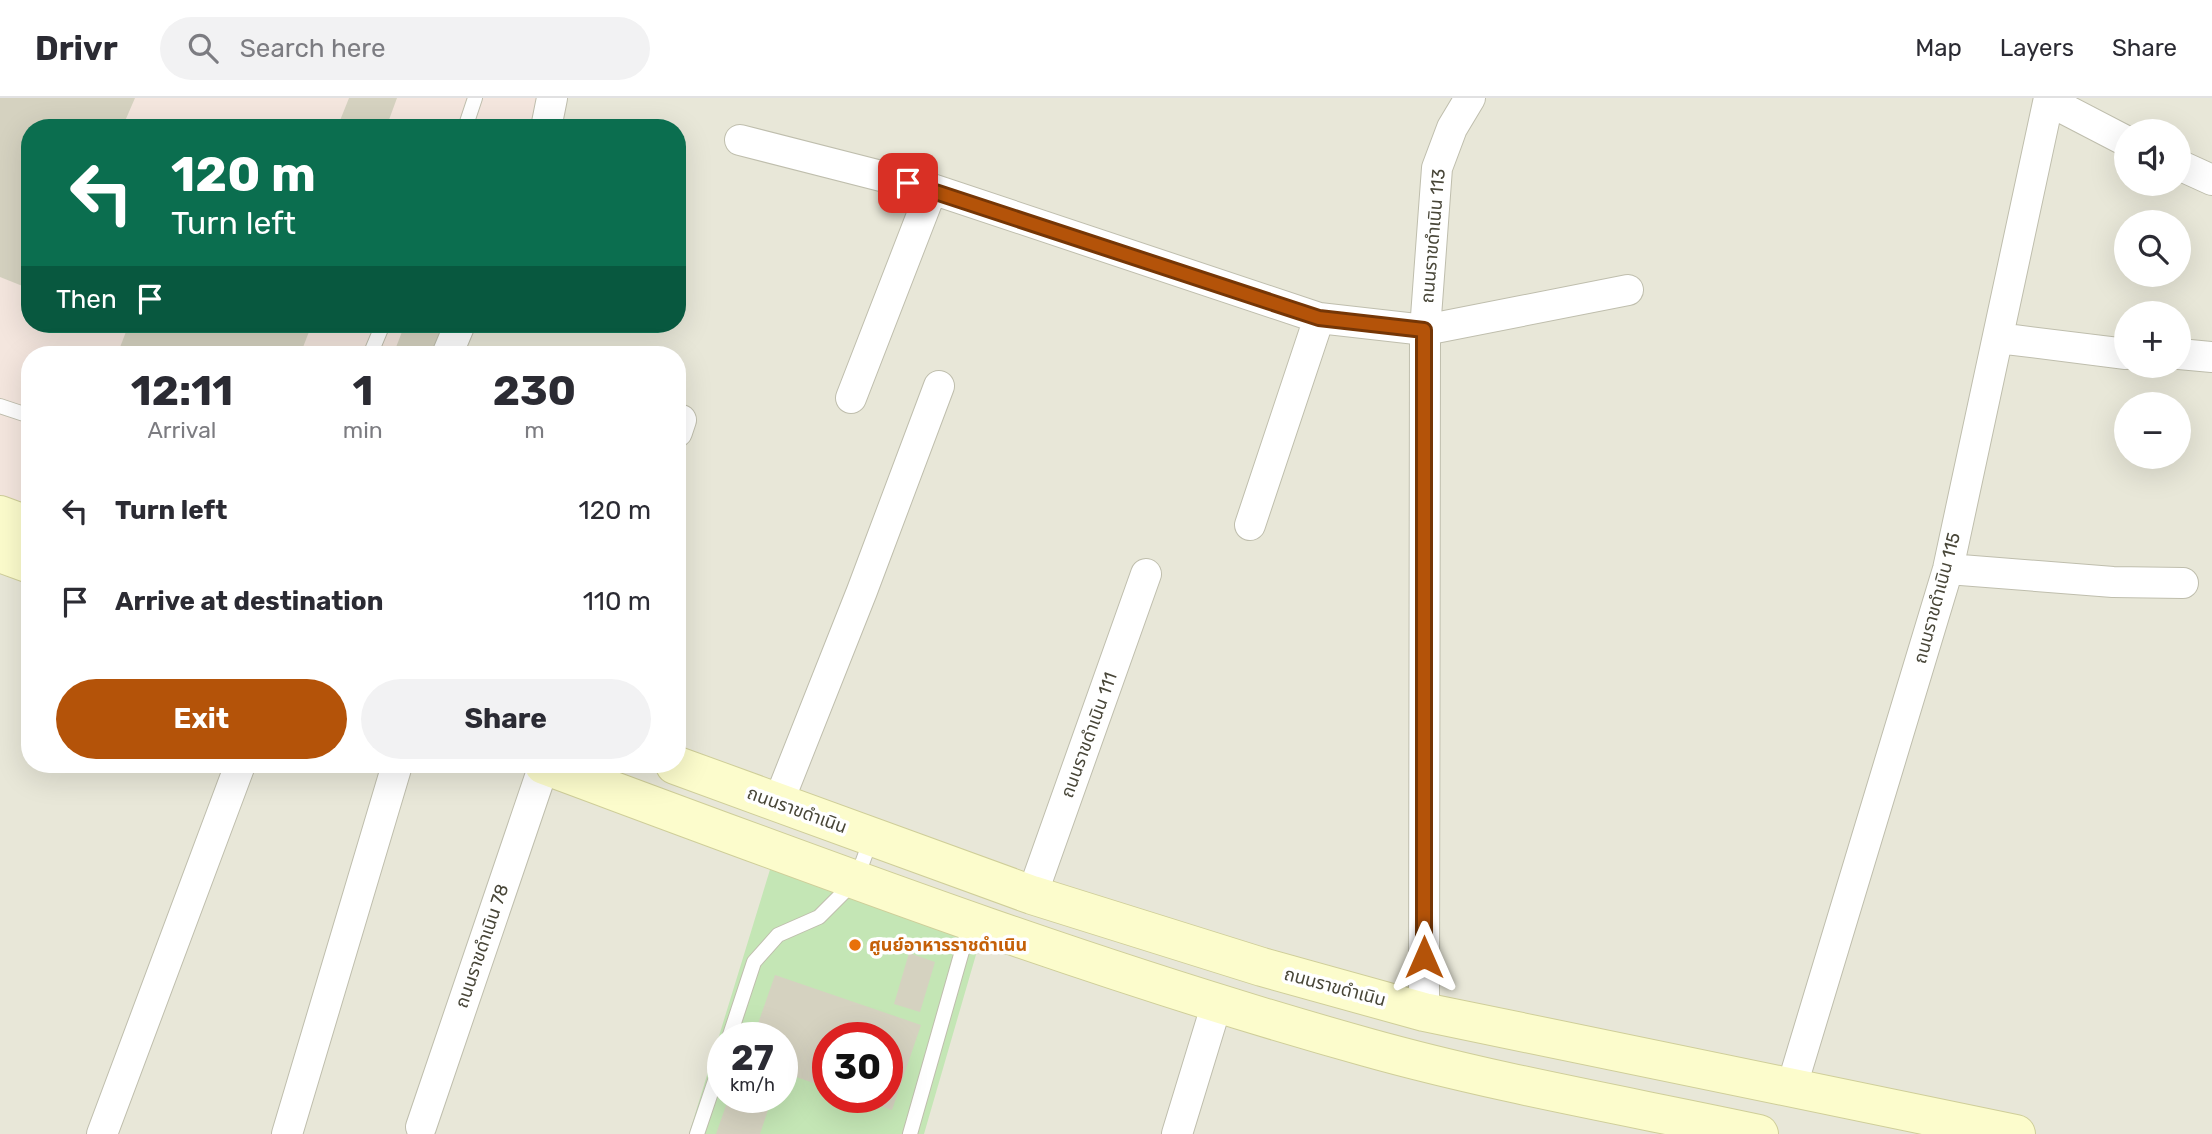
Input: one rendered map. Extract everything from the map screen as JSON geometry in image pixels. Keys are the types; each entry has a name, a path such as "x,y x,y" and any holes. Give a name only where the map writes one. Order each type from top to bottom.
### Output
{"main road":[{"path":"0,515 21,523"},
{"name":"ถนนราขดำเนิน","path":"686,769 1095,917 1424,1012 2016,1134"},
{"path":"566,773 970,922 1217,1003 1369,1048 1710,1129 1759,1134"},
{"path":"1083,960 1095,917"}],"street":[{"path":"548,119 552,98"},
{"name":"ถนนราขดำเนิน 113","path":"1424,1012 1424,330 1437,168 1452,128 1470,98"},
{"path":"2049,100 2114,135"},
{"name":"ถนนราขดำเนิน 115","path":"1791,1089 1948,569 2049,100"},
{"path":"740,140 932,189 1319,318 1424,330 1628,290"},
{"path":"2191,170 2212,180"},
{"path":"851,398 932,189"},
{"path":"1250,525 1319,318"},
{"path":"1998,338 2114,352"},
{"path":"2191,355 2212,357"},
{"path":"778,803 862,592 939,386"},
{"path":"1948,569 2113,583 2183,583"},
{"name":"ถนนราขดำเนิน 111","path":"1032,895 1146,574"},
{"path":"102,1134 237,773"},
{"path":"288,1134 395,773"},
{"name":"ถนนราขดำเนิน 78","path":"421,1127 541,773"},
{"path":"1177,1134 1217,1003"}],"lane":[{"path":"468,119 475,98"},
{"path":"0,406 21,413"},
{"path":"734,1022 754,962 778,935 819,917 856,880 872,837"},
{"path":"911,1134 970,922"},
{"path":"697,1134 707,1104"}],"shaded area":[{"path":"0,98 2212,98 2212,1134 0,1134"},
{"path":"0,98 553,98 548,119 21,119 21,333 456,333 451,346 21,346 21,523 0,515"}],"green space":[{"path":"776,850 984,927 924,1134 689,1134 707,1075 707,1113 798,1113 798,1022 723,1022"}],"building":[{"path":"0,98 135,98 126,119 21,119 21,285 0,277"},
{"path":"349,98 397,98 389,119 341,119"},
{"path":"126,333 309,333 303,346 120,346"},
{"path":"402,333 449,333 443,346 396,346"},
{"path":"909,953 935,962 920,1012 894,1004"},
{"path":"775,975 921,1025 903,1078 903,1022 812,1022 812,1082 798,1078 798,1022 759,1022"},
{"path":"723,1113 767,1113 760,1134 716,1134"}],"place":[{"name":"ศูนย์อาหารราชดำเนิน","path":"855,945"}],"route":[{"path":"908,183 1319,318 1424,330 1424,957"}]}
